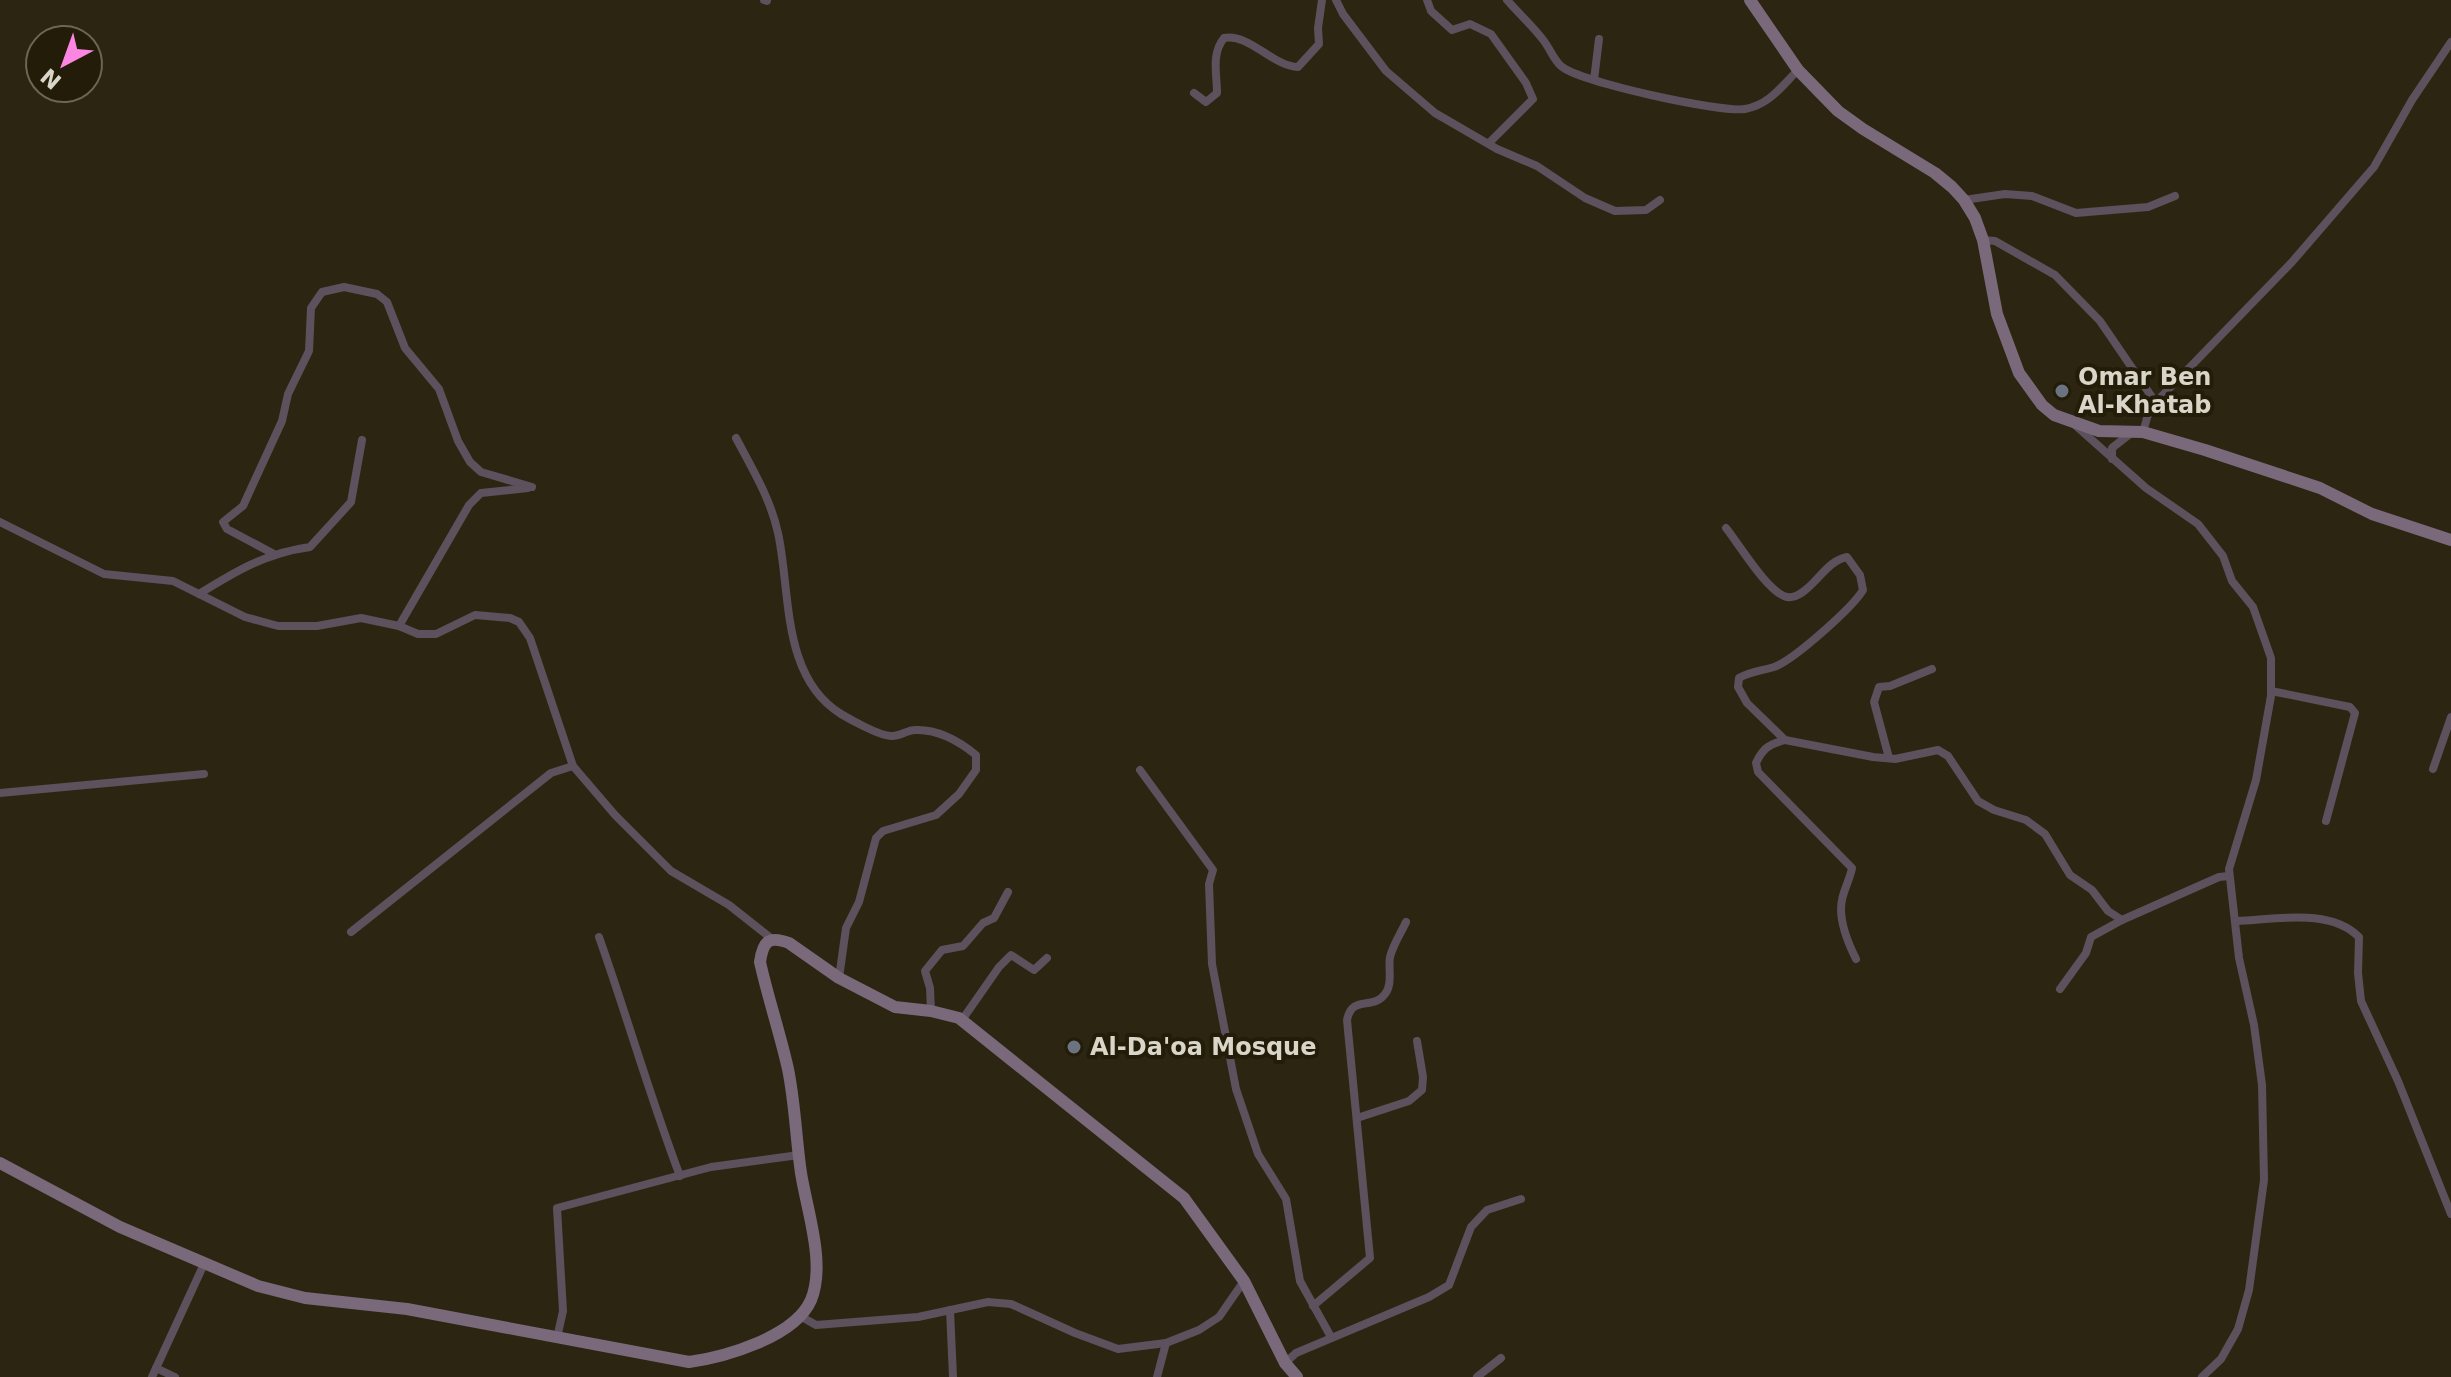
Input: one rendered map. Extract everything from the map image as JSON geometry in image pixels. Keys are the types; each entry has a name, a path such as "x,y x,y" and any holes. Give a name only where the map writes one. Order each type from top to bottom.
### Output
{"street":[{"path":"1194,93 1206,102 1217,93 1215,57 1224,38 1232,36 1293,68 1298,67 1319,44 1322,0"},
{"path":"1336,0 1386,71 1435,113 1497,149 1537,166 1585,198 1615,211 1646,210 1660,200"},
{"path":"1427,0 1431,11 1452,30 1470,24 1491,34 1526,83 1533,99 1489,143"},
{"path":"1507,0 1544,41 1561,66 1594,80 1723,109 1746,109 1768,101 1798,70"},
{"path":"1750,0 1798,70 1838,111 1935,173 1964,200 1983,240 1997,314 2019,373 2042,405 2054,415 2099,431 2138,432 2320,488 2372,514 2451,540"},
{"path":"1594,80 1599,39"},
{"path":"2112,459 2112,448 2121,439 2138,432 2156,403 2292,262 2374,167 2412,100 2451,42"},
{"path":"1964,200 2005,194 2032,196 2076,213 2148,207 2175,196"},
{"path":"1983,240 1995,241 2055,275 2100,321 2156,403"},
{"path":"274,554 227,529 223,522 243,506 282,421 288,394 309,351 311,308 322,292 344,287 377,294 387,302 405,348 439,389 458,441 470,462 481,472 532,487 481,493 469,505 399,626"},
{"path":"2074,424 2146,488 2198,524 2223,556 2232,581 2253,607 2271,658 2271,691 2256,780 2229,869 2239,958 2254,1025 2262,1085 2264,1180 2249,1290 2238,1329 2221,1359 2202,1377"},
{"path":"736,438 761,486 778,533 786,600 798,656 814,688 838,712 873,730 891,736 912,730 932,731 964,745 976,755 976,770 959,794 936,815 883,831 876,838 859,902 846,928 839,978"},
{"path":"199,594 238,569 274,554 310,547 351,502 362,440"},
{"path":"0,522 104,574 173,581 245,617 278,626 317,626 361,618 399,626 418,634 436,634 475,615 510,618 519,622 530,638 573,766 615,815 671,871 729,905 772,939 789,943 839,978 895,1007 931,1011 962,1020 1184,1198 1244,1281 1285,1363 1297,1377"},
{"path":"1726,528 1772,589 1786,597 1795,597 1808,588 1836,560 1847,557 1860,575 1863,590 1849,607 1799,650 1775,667 1750,671 1739,678 1738,687 1747,703 1785,740"},
{"path":"1889,758 1874,702 1879,687 1890,686 1932,669"},
{"path":"2271,691 2350,707 2355,713 2326,821"},
{"path":"2433,769 2451,717"},
{"path":"1856,959 1849,943 1841,902 1852,868 1758,772 1756,763 1767,745 1785,740 1889,758 1938,750 1948,756 1978,801 1994,810 2026,820 2045,834 2070,875 2092,890 2108,911 2122,920"},
{"path":"351,932 551,773 573,766"},
{"path":"1140,770 1213,870 1209,884 1212,964 1236,1089 1258,1154 1286,1199 1300,1281 1331,1337"},
{"path":"0,793 204,774"},
{"path":"2060,989 2086,953 2091,937 2219,877 2229,876"},
{"path":"931,1011 930,988 925,971 942,950 963,946 983,923 994,918 1008,892"},
{"path":"2236,921 2314,918 2350,928 2359,937 2361,1001 2398,1081 2451,1214"},
{"path":"1313,1306 1370,1258 1347,1020 1348,1011 1354,1005 1375,1002 1385,995 1389,984 1390,957 1406,922"},
{"path":"599,937 654,1108 680,1176"},
{"path":"0,1163 120,1227 258,1286 305,1298 407,1309 689,1362 715,1358 752,1345 784,1329 800,1316 811,1302 817,1270 789,1073 760,962 762,949 772,939"},
{"path":"962,1020 1011,955 1034,970 1047,958"},
{"path":"1357,1118 1409,1101 1422,1090 1417,1041"},
{"path":"557,1338 563,1311 557,1208 711,1167 799,1155"},
{"path":"1285,1363 1296,1353 1429,1297 1449,1285 1471,1227 1487,1210 1521,1199"},
{"path":"175,1377 154,1373 204,1264"},
{"path":"800,1316 816,1325 918,1317 988,1302 1011,1304 1118,1349 1166,1343 1199,1330 1219,1317 1244,1281"},
{"path":"950,1310 953,1377"},
{"path":"1157,1377 1166,1343"},
{"path":"1477,1377 1501,1358"}],"place":[{"name":"Omar Ben Al-Khatab","path":"2062,391"},
{"name":"Al-Da'oa Mosque","path":"1074,1047"}]}
